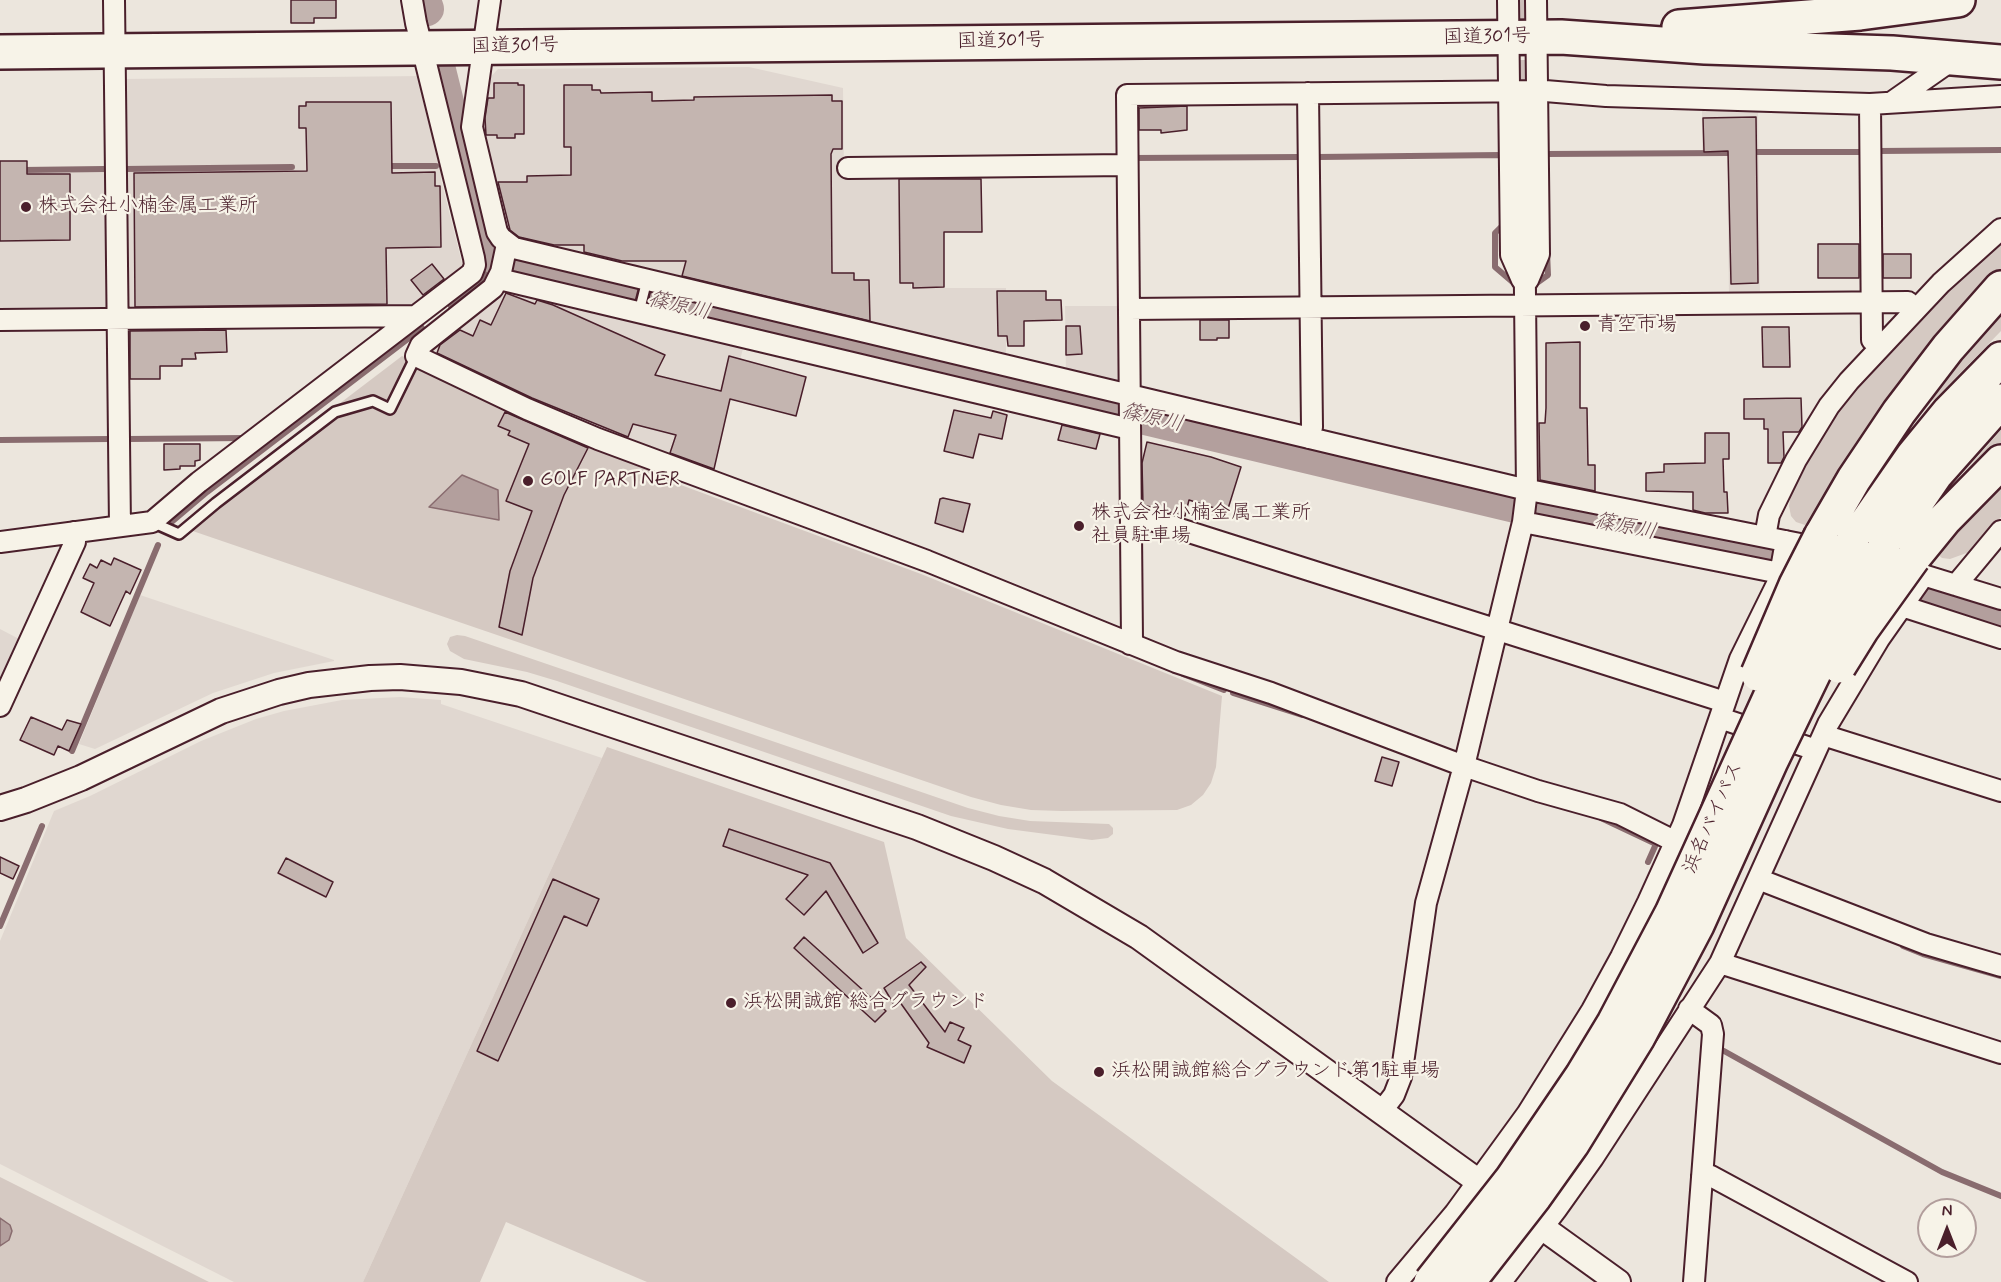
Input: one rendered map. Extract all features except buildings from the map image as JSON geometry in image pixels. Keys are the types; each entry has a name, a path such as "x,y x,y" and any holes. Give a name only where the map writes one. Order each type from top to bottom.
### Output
{"highway":[{"path":"1535,37 1808,18 1873,6 1958,0"},
{"name":"国道301号","path":"0,52 1535,37 1892,53 2001,62"},
{"path":"1885,558 1854,479 1899,412 1948,348 2001,288"},
{"path":"1705,841 1788,760 1841,663 1885,558 1912,456 1949,412 2001,359"},
{"path":"1885,558 1936,474 2001,401"},
{"path":"1705,841 1736,735 1763,659 1796,585 1885,558 1944,520 2001,462"},
{"name":"浜名バイパス","path":"1431,1282 1512,1179 1582,1076 1644,969 1705,841"},
{"name":"浜名バイパス","path":"1468,1282 1535,1196 1606,1091 1669,982 1697,925 1705,841"}],"street":[{"path":"114,0 120,526"},
{"path":"0,542 152,522 199,482 472,273 475,265 412,0"},
{"path":"490,0 473,115 474,140 503,263"},
{"path":"1508,0 1535,37 1523,94"},
{"path":"1381,1112 1394,1095 1401,1077 1426,903 1464,766 1524,520 1527,494 1523,94 1535,37 1536,0"},
{"path":"1892,102 1955,58"},
{"path":"1308,93 1312,427 1309,438"},
{"path":"1130,644 1132,640 1127,95 1523,94 1870,104 2001,96"},
{"path":"1870,104 1872,340 1880,346"},
{"path":"848,168 1127,165"},
{"path":"1765,537 1769,515 1796,460 1849,381 1948,277 2001,229"},
{"path":"1705,841 1538,791 1464,766 1290,699 1194,669 927,561 598,439 527,409 416,356 421,345 486,295 503,263 523,251 646,285 1130,400 1309,438 1527,494 1765,537 1786,545 1869,558 1885,558 2001,599"},
{"path":"503,263 640,310 1130,427"},
{"path":"1129,309 1311,308 1525,297 1908,302 1916,309"},
{"path":"0,320 423,311 445,327"},
{"path":"1131,518 1145,518 1497,630 1820,743 2001,791"},
{"path":"1524,520 1778,577 2001,638"},
{"path":"1956,585 2001,531"},
{"path":"0,706 75,542 74,532"},
{"path":"1705,841 1723,710 1740,659 1778,577 1786,545"},
{"path":"1501,1282 1593,1158 1720,963 1820,743 1853,681 1900,609 1885,558"},
{"path":"0,808 81,778 221,711 279,692 339,681 431,678 491,687 550,703 968,847 1019,869 1092,908 1139,937 1618,1282"},
{"path":"1397,1282 1478,1182 1527,1114 1592,1010 1621,957 1667,861 1705,841"},
{"path":"1667,861 1750,897"},
{"path":"1758,879 1926,944 2001,966"},
{"path":"1720,963 2001,1053"},
{"path":"1689,1009 1711,1025 1713,1034 1694,1282"},
{"path":"1702,1176 1711,1176 1907,1282"}],"lane":[{"path":"640,310 646,285"},
{"path":"152,522 179,534 335,412 373,401 390,409 416,356"}],"shaded area":[{"path":"749,67 843,88 844,173 910,173 911,288 1006,288 1006,359 512,241 504,234 478,127 485,83 498,69"},
{"name":"株式会社小楠金属工業所","path":"423,76 444,161 441,180 464,271 412,311 124,309 122,79"},
{"path":"1702,104 1758,106 1760,296 1729,296 1727,152 1702,152"},
{"name":"株式会社小楠金属工業所","path":"108,170 110,309 0,314 0,171"},
{"path":"2001,240 2001,274 1813,523 1805,525 1796,522 1791,516 1789,506 1792,486 1836,411 1855,386 1947,289"},
{"path":"509,288 744,344 713,473 566,417 430,354 430,349"},
{"path":"2001,303 2001,331 1934,400 1926,401"},
{"path":"1065,306 1121,306 1122,382 1118,385 1066,373"},
{"path":"402,356 490,398 664,470 662,478 921,574 1222,696 1216,767 1211,783 1203,795 1191,805 1177,810 1062,811 1031,810 1001,805 971,797 181,527"},
{"path":"2001,430 2001,449 1954,490 1954,484"},
{"path":"462,475 498,490 499,520 429,507"},
{"path":"2001,476 2001,517 1972,551 1950,559 1942,558 1937,554"},
{"path":"140,595 334,661 274,673 213,693 95,749 79,744"},
{"path":"0,629 21,640 0,685"},
{"path":"457,635 968,808 1030,821 1109,824 1113,828 1113,834 1108,838 1092,840 1008,829 951,816 557,681 527,672 464,659 450,651 447,644 450,637"},
{"path":"400,697 441,700 441,704 602,758 363,1282 234,1282 0,1164 0,941 54,811 90,796 201,741 256,719 342,700"},
{"name":"浜松開誠館 総合グラウンド","path":"607,747 884,842 906,938 1052,1081 1329,1282 647,1282 506,1222 480,1282 363,1282"},
{"path":"0,1177 209,1282 0,1282"},
{"path":"0,1218 10,1225 12,1231 9,1240 0,1246"}],"waterway":[{"name":"篠原川","path":"424,0 427,9"},
{"name":"篠原川","path":"439,70 481,239 496,258 518,269 1515,506 1820,567"},
{"path":"1879,151 2001,150"},
{"path":"1756,152 1862,152"},
{"path":"1546,161 1546,154 1728,153"},
{"path":"1318,157 1501,155 1501,160"},
{"path":"1134,158 1301,157"},
{"path":"384,166 436,166"},
{"path":"125,169 292,167"},
{"path":"22,170 105,169"},
{"path":"1502,221 1502,226 1495,233 1495,267 1516,285"},
{"path":"451,306 483,280 489,267 488,249"},
{"path":"1534,290 1534,285 1548,275 1547,252"},
{"path":"168,525 207,492 422,328"},
{"path":"128,439 247,438"},
{"path":"0,440 110,439"},
{"path":"1537,501 1537,510"},
{"path":"72,751 158,545"},
{"name":"篠原川","path":"1878,580 2001,619"},
{"path":"1183,674 1224,690"},
{"path":"1233,693 1302,715"},
{"path":"1601,818 1656,844 1648,862"},
{"path":"0,926 42,826"},
{"path":"1903,946 2001,976"},
{"path":"1724,1051 1942,1172 2001,1196"}],"tunnel":[{"path":"1522,0 1523,102"}],"place":[{"name":"株式会社小楠金属工業所","path":"26,207"},
{"name":"青空市場","path":"1585,326"},
{"name":"GOLF PARTNER","path":"528,481"},
{"name":"株式会社小楠金属工業所 社員駐車場","path":"1079,526"},
{"name":"浜松開誠館 総合グラウンド","path":"731,1003"},
{"name":"浜松開誠館総合グラウンド第1駐車場","path":"1099,1072"}]}
